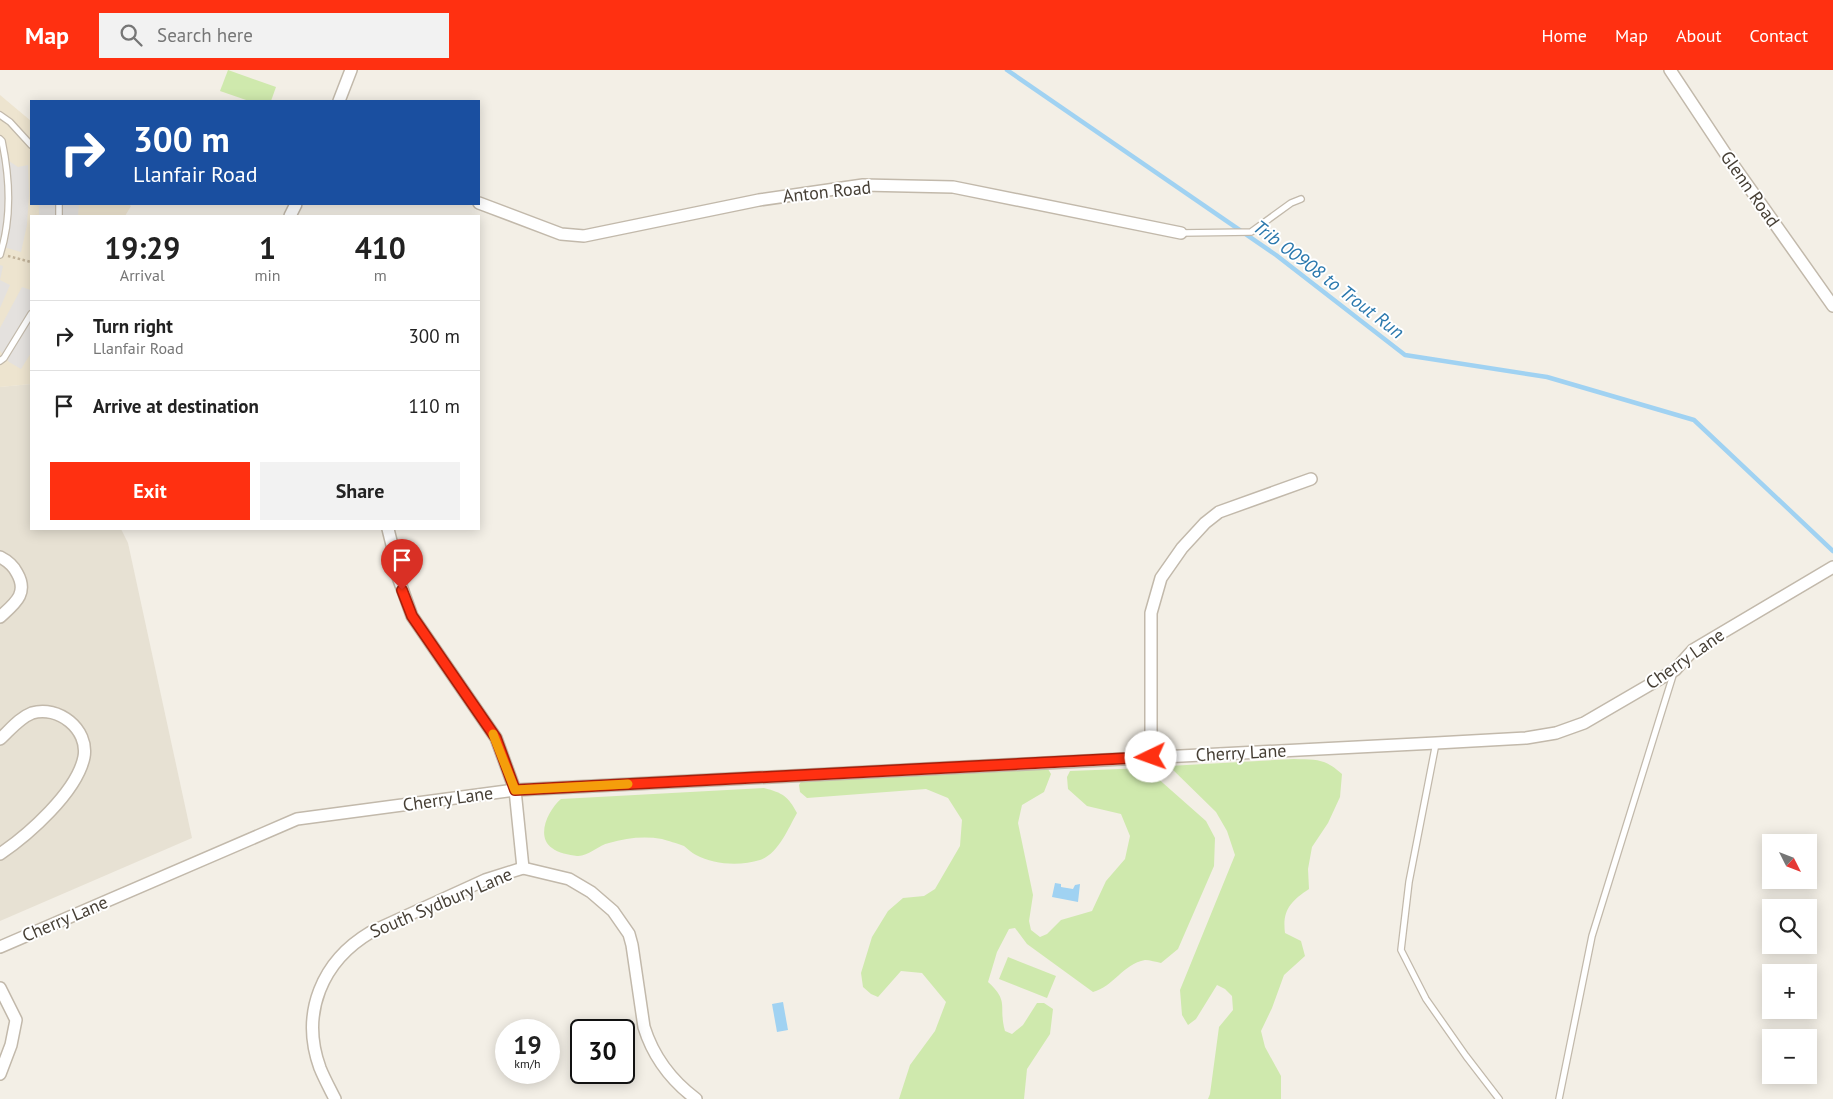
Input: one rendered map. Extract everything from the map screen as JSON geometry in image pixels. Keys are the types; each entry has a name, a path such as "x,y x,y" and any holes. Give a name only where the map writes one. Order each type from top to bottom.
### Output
{"street":[{"path":"339,100 351,70"},
{"name":"Glenn Road","path":"1670,70 1729,159 1833,306"},
{"name":"Anton Road","path":"480,203 561,234 584,236 759,200 863,185 953,187 1181,233"},
{"path":"1151,757 1151,613 1161,578 1182,548 1205,523 1219,512 1311,479"},
{"path":"388,530 398,577 412,616 496,738 515,790 523,868 569,879 591,892 613,911 629,934 644,1027 648,1038 653,1049 674,1080 696,1099"},
{"path":"0,557 8,561 14,568 22,585 21,593 16,602 0,618"},
{"name":"Cherry Lane","path":"0,947 297,819 515,790 1436,743 1526,738 1556,734 1584,723 1675,670 1693,650 1833,567"},
{"path":"0,740 22,718 40,712 50,712 60,714 78,731 84,748 84,756 78,774 56,804 33,828 0,854"},
{"name":"South Sydbury Lane","path":"335,1099 320,1067 312,1028 321,985 335,962 360,939 371,932 485,880 523,868"},
{"path":"0,988 16,1020 11,1045 0,1074"}],"lane":[{"path":"0,116 10,122 30,144"},
{"path":"0,139 7,164 9,191 8,220 0,254"},
{"path":"1181,233 1251,232 1291,202 1301,199"},
{"path":"0,361 4,358 30,316"},
{"path":"1559,1099 1592,936 1675,670"},
{"path":"1436,743 1409,882 1401,950 1426,999 1499,1099"}],"path":[{"path":"0,254 30,262"}],"shaded area":[{"path":"0,95 30,120 30,205 131,206 126,215 30,215 30,384 0,387"},
{"path":"0,155 18,167 28,165 27,225 21,252 0,246"},
{"path":"39,205 79,205 78,215 39,215"},
{"path":"0,265 3,266 0,280"},
{"path":"0,280 10,285 0,308"},
{"path":"22,287 30,290 30,355 21,369 9,362 0,351 0,328"},
{"path":"30,384 30,530 122,530 128,543 192,838 0,921 0,387"}],"green space":[{"path":"228,70 276,87 271,100 246,100 220,91"},
{"path":"1294,759 1325,762 1342,774 1340,797 1328,823 1312,847 1308,869 1309,889 1293,902 1285,918 1285,933 1301,941 1305,956 1284,975 1261,1031 1265,1047 1281,1076 1281,1099 1208,1099 1219,1027 1233,1010 1232,996 1225,989 1217,985 1196,1019 1188,1025 1182,1015 1180,990 1235,855 1227,831 1216,812 1169,766"},
{"path":"1146,768 1206,821 1215,838 1214,866 1178,949 1161,963 1145,960 1137,962 1106,985 1093,992 1027,944 1015,928 1009,929 997,952 988,982 995,989 1001,1000 1005,1031 1012,1034 1023,1025 1037,1003 1044,1003 1053,1009 1050,1034 1027,1069 1024,1099 899,1099 910,1065 935,1031 946,1002 922,973 901,971 878,997 863,987 861,973 872,937 888,911 903,898 924,896 935,889 960,846 962,820 948,798 926,789 807,798 800,792 799,785 802,780 1048,769 1051,774 1044,792 1022,805 1018,823 1033,895 1029,921 1031,930 1040,937 1047,934 1061,920 1092,911 1106,881 1125,859 1130,836 1121,814 1087,806 1068,789 1067,777 1070,771"},
{"path":"764,788 784,796 797,813 777,847 766,857 753,862 719,863 696,855 684,846 662,839 649,838 615,841 605,844 585,855 577,856 554,850 547,843 545,837 544,830 548,816 556,803 561,799"},
{"path":"1008,957 1056,976 1047,998 999,979"}],"water":[{"path":"1055,883 1061,884 1061,887 1073,889 1075,885 1080,884 1078,902 1052,897"},
{"path":"783,1002 788,1030 777,1032 772,1004"}],"waterway":[{"name":"Trib 00908 to Trout Run","path":"1007,70 1276,255 1405,355 1547,377 1694,420 1833,551"}],"slow traffic":[{"path":"493,734 515,790 628,784"}],"route":[{"path":"402,590 412,616 496,738 515,790 1151,757"}]}
